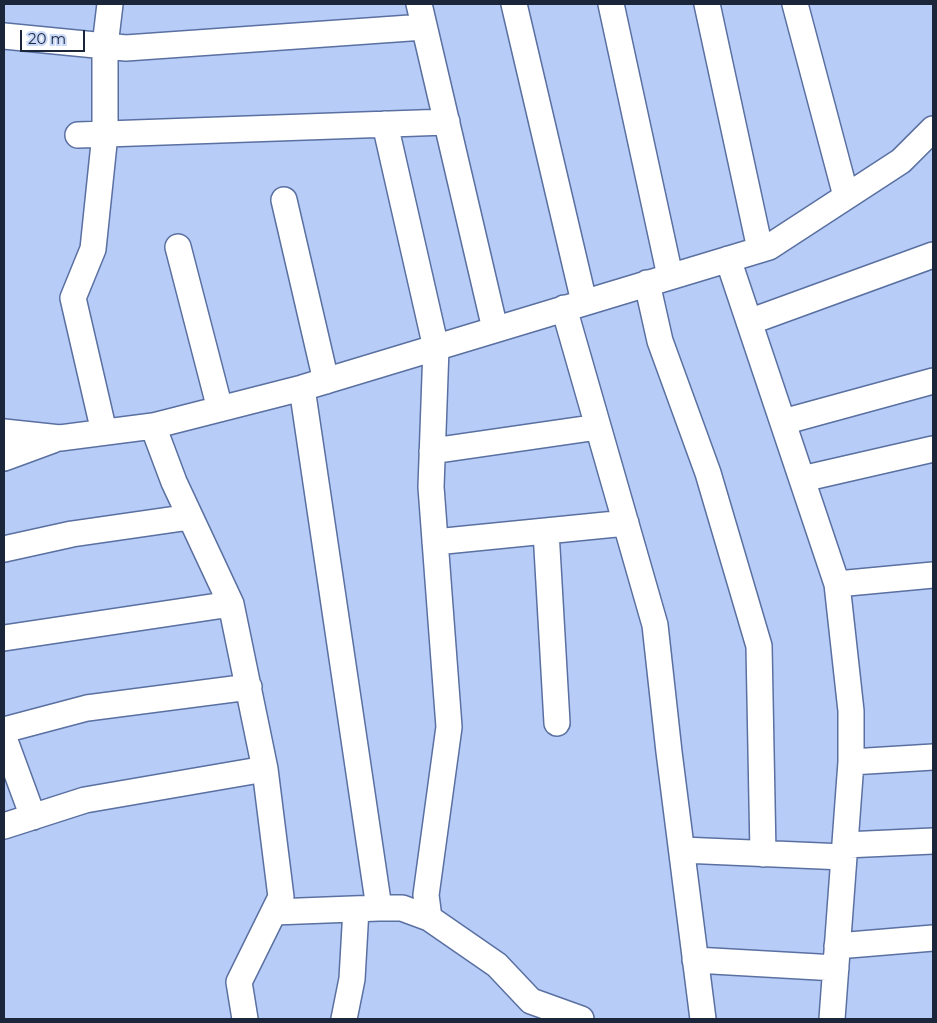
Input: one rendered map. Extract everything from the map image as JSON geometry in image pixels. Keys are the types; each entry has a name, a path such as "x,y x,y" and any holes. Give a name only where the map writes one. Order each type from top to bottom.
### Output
{"street":[{"path":"104,432 73,298 93,249 104,134 104,46 110,4"},
{"path":"514,4 598,427 655,625 703,1019"},
{"path":"611,4 658,280 660,341 708,473 758,646 762,854"},
{"path":"707,4 760,249"},
{"path":"794,4 846,196"},
{"path":"4,36 126,48 422,15 495,330"},
{"path":"78,135 447,122"},
{"path":"385,124 436,348 431,487 449,727 426,895 429,918"},
{"path":"4,458 60,438 153,426 302,388 769,247 901,161 933,129"},
{"path":"284,200 326,381"},
{"path":"178,248 220,409"},
{"path":"749,322 933,255"},
{"path":"728,259 838,584 851,711 851,762 832,1019"},
{"path":"783,422 933,381"},
{"path":"302,388 368,908 344,1019"},
{"path":"153,426 174,482 231,604 265,769 281,898 239,982 245,1019"},
{"path":"432,451 598,427"},
{"path":"4,432 60,438"},
{"path":"802,479 933,448"},
{"path":"4,550 72,534 190,517"},
{"path":"435,542 626,523"},
{"path":"546,532 557,723"},
{"path":"838,584 933,576"},
{"path":"4,638 231,604"},
{"path":"4,730 87,708 249,687"},
{"path":"4,738 33,817"},
{"path":"851,762 933,757"},
{"path":"4,826 85,800 265,769"},
{"path":"682,850 762,854 844,851 933,841"},
{"path":"274,912 402,908 429,918 497,965 530,1010 581,1019"},
{"path":"695,960 836,957 933,938"}]}
